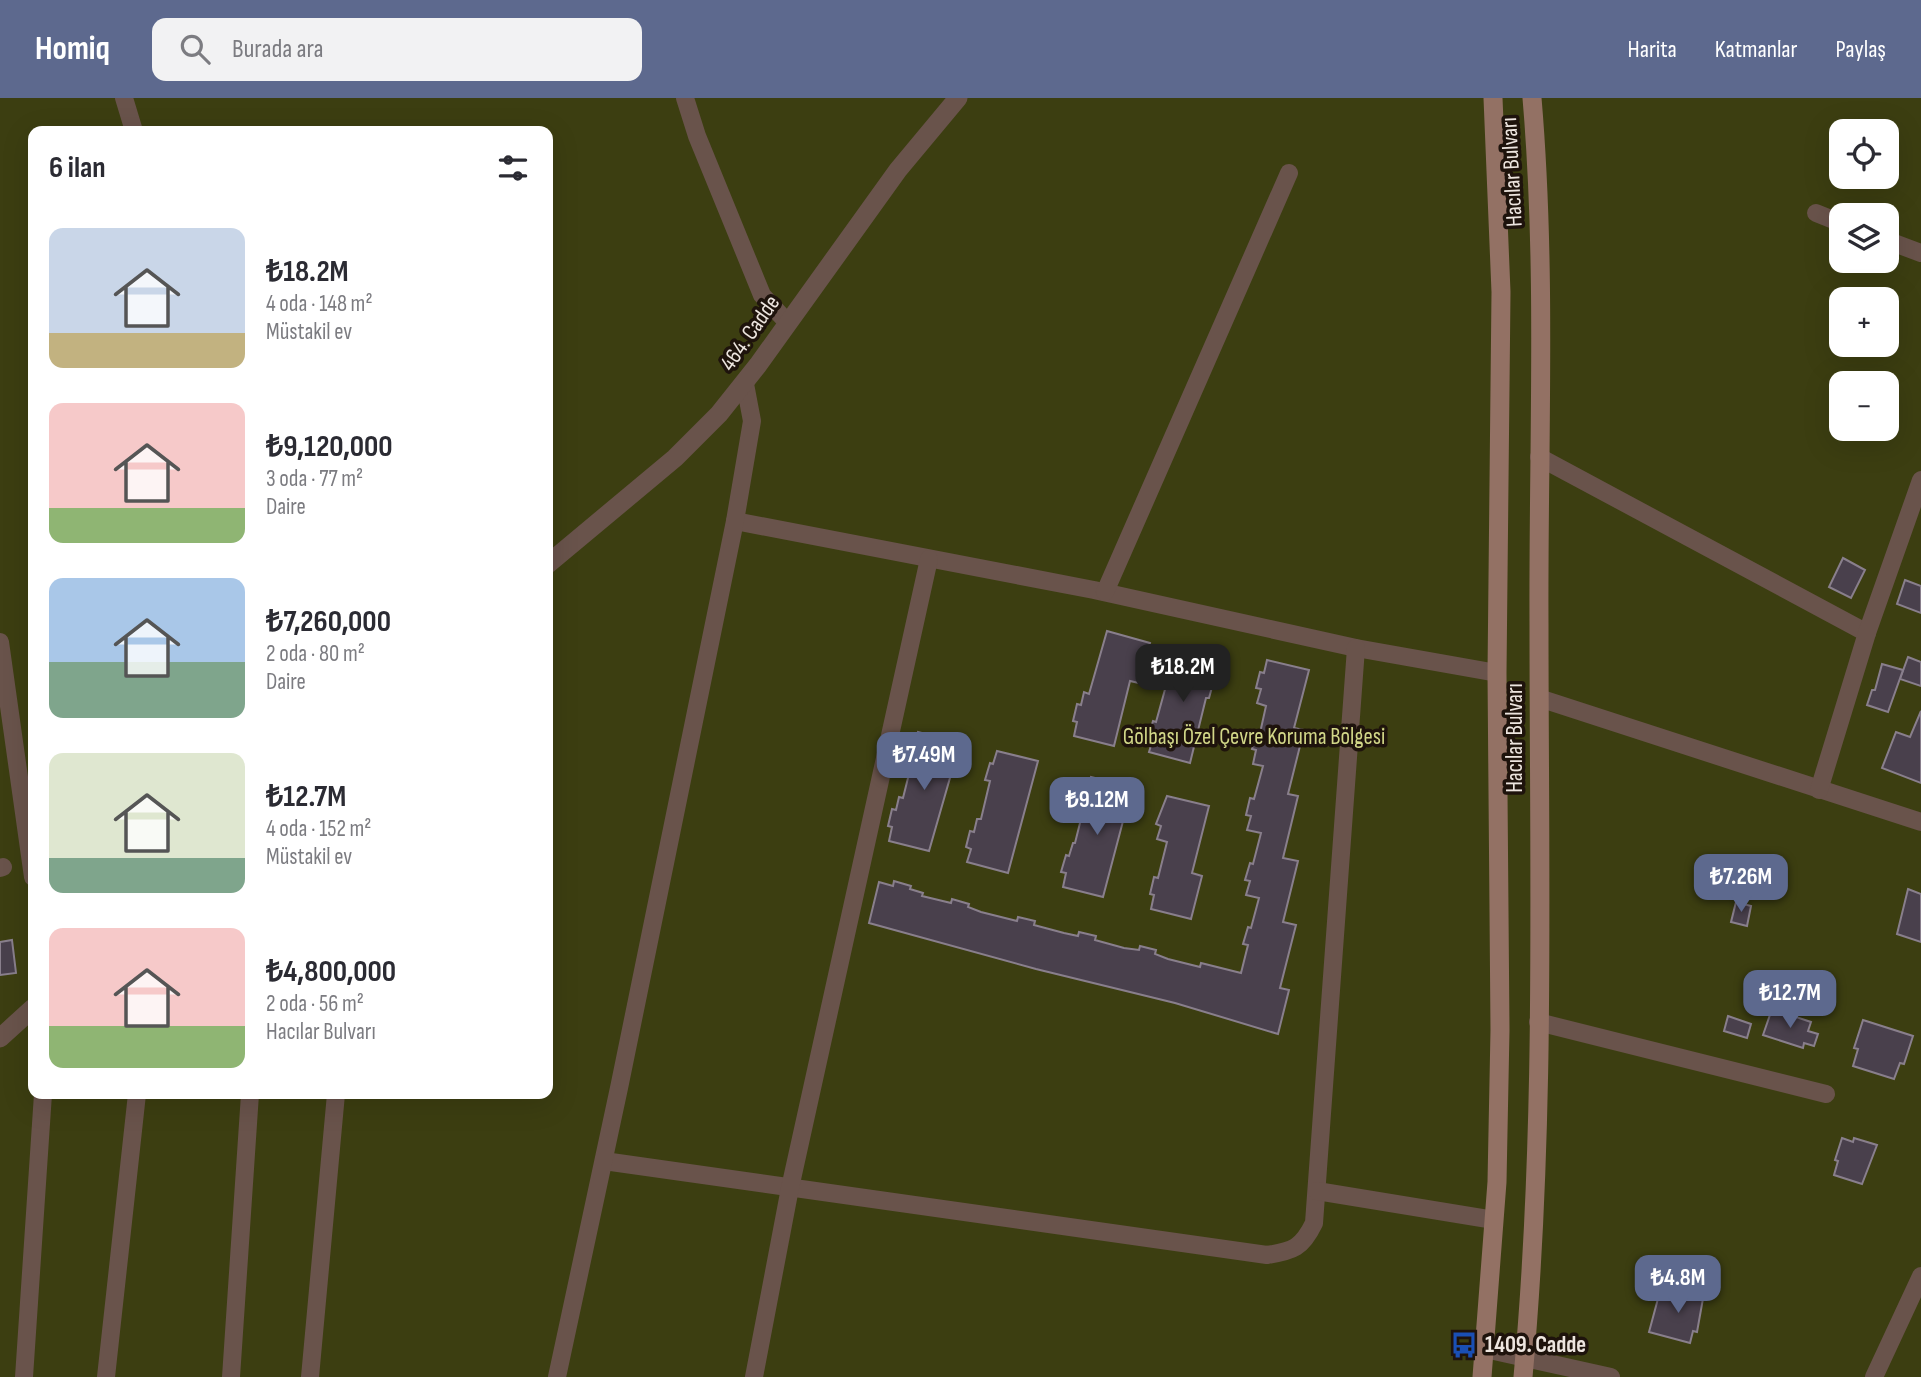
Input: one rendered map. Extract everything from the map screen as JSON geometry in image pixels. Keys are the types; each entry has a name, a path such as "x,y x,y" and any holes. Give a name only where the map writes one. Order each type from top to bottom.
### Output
{"main road":[{"name":"Hacılar Bulvarı","path":"1482,1377 1499,1135 1497,673 1501,292 1493,98"},
{"name":"Hacılar Bulvarı","path":"1523,1367 1535,1198 1538,1022 1541,242 1532,98"}],"street":[{"path":"124,98 132,126"},
{"path":"685,98 697,136 762,295 787,322"},
{"name":"464. Cadde","path":"553,560 675,458 719,414 744,384 898,170 958,98"},
{"path":"1105,592 1289,173"},
{"path":"1816,213 1829,218"},
{"path":"1899,245 1921,253"},
{"path":"557,1377 735,520 752,421 744,384"},
{"path":"1539,457 1867,633"},
{"path":"1819,790 1867,633 1921,480"},
{"path":"735,520 1105,592 1356,648 1497,673"},
{"path":"754,1377 790,1188 929,559"},
{"path":"0,642 28,841"},
{"path":"604,1161 1267,1255 1290,1252 1306,1238 1314,1223 1356,648"},
{"path":"1539,698 1921,822"},
{"path":"0,1038 28,1013"},
{"path":"1538,1022 1826,1094"},
{"path":"24,1377 43,1099"},
{"path":"106,1377 136,1099"},
{"path":"231,1377 250,1099"},
{"path":"310,1377 336,1099"},
{"path":"1317,1191 1494,1220"},
{"path":"1874,1377 1921,1276"},
{"path":"1485,1349 1523,1367 1611,1377"}],"green space":[{"name":"Gölbaşı Özel Çevre Koruma Bölgesi","path":"0,98 1921,98 1921,1377 0,1377"}],"building":[{"path":"1843,558 1865,570 1851,598 1829,587"},
{"path":"1905,580 1921,586 1921,613 1897,604"},
{"path":"1107,631 1150,643 1139,683 1130,681 1114,746 1074,736 1077,722 1073,721 1077,704 1081,705 1084,692 1089,694"},
{"path":"1177,646 1220,658 1209,698 1206,698 1190,763 1149,752 1153,739 1148,737 1153,721 1156,722"},
{"path":"1908,657 1921,662 1921,686 1900,679"},
{"path":"1267,660 1309,670 1294,728 1304,730 1288,794 1298,796 1283,858 1298,861 1283,922 1296,925 1280,988 1289,990 1278,1034 1175,1003 1036,969 869,923 879,882 893,886 894,881 911,886 910,889 923,893 922,896 951,903 952,899 969,904 968,907 981,912 1017,921 1018,917 1035,921 1034,925 1064,933 1078,936 1079,932 1096,936 1095,940 1124,948 1139,950 1140,946 1156,950 1155,954 1168,959 1200,967 1201,963 1241,973 1248,945 1243,944 1248,927 1251,928 1259,898 1246,895 1250,881 1245,880 1250,863 1253,864 1261,833 1247,830 1251,816 1246,815 1250,798 1254,799 1263,766 1253,764 1256,750 1252,749 1256,732 1260,733 1266,706 1257,703 1261,689 1256,688 1260,672 1264,673"},
{"path":"1882,664 1903,670 1888,712 1867,705 1872,690 1875,690"},
{"path":"1921,711 1921,783 1882,768 1896,732 1910,737"},
{"path":"918,732 960,743 929,851 889,841 892,827 888,826 892,809 896,810 899,797 903,798 912,762 907,761 911,744 915,745"},
{"path":"997,751 1038,761 1008,873 967,862 971,849 966,847 970,831 974,832 977,819 981,819 990,781 985,780"},
{"path":"1091,777 1132,787 1103,897 1063,887 1066,873 1061,872 1066,855 1069,856 1075,843 1084,807 1080,806 1084,789 1087,790"},
{"path":"1167,796 1209,806 1192,873 1202,876 1191,919 1151,909 1154,895 1150,894 1154,877 1158,878 1167,842 1157,839 1161,826 1156,824"},
{"path":"1908,889 1921,894 1921,942 1897,934"},
{"path":"1736,902 1751,906 1747,926 1731,922"},
{"path":"12,940 16,973 0,975 0,942"},
{"path":"1772,1009 1811,1022 1808,1031 1818,1034 1814,1046 1804,1043 1803,1048 1763,1035"},
{"path":"1728,1016 1751,1024 1747,1038 1724,1031"},
{"path":"1863,1020 1913,1036 1904,1064 1900,1063 1894,1079 1853,1066 1858,1049 1854,1048"},
{"path":"1842,1138 1853,1142 1854,1138 1877,1145 1862,1184 1834,1175 1838,1161 1835,1160"},
{"path":"1673,1288 1704,1293 1697,1332 1693,1331 1690,1343 1649,1332 1659,1295 1670,1298"}],"place":[{"name":"1409. Cadde","path":"1464,1345"}]}
